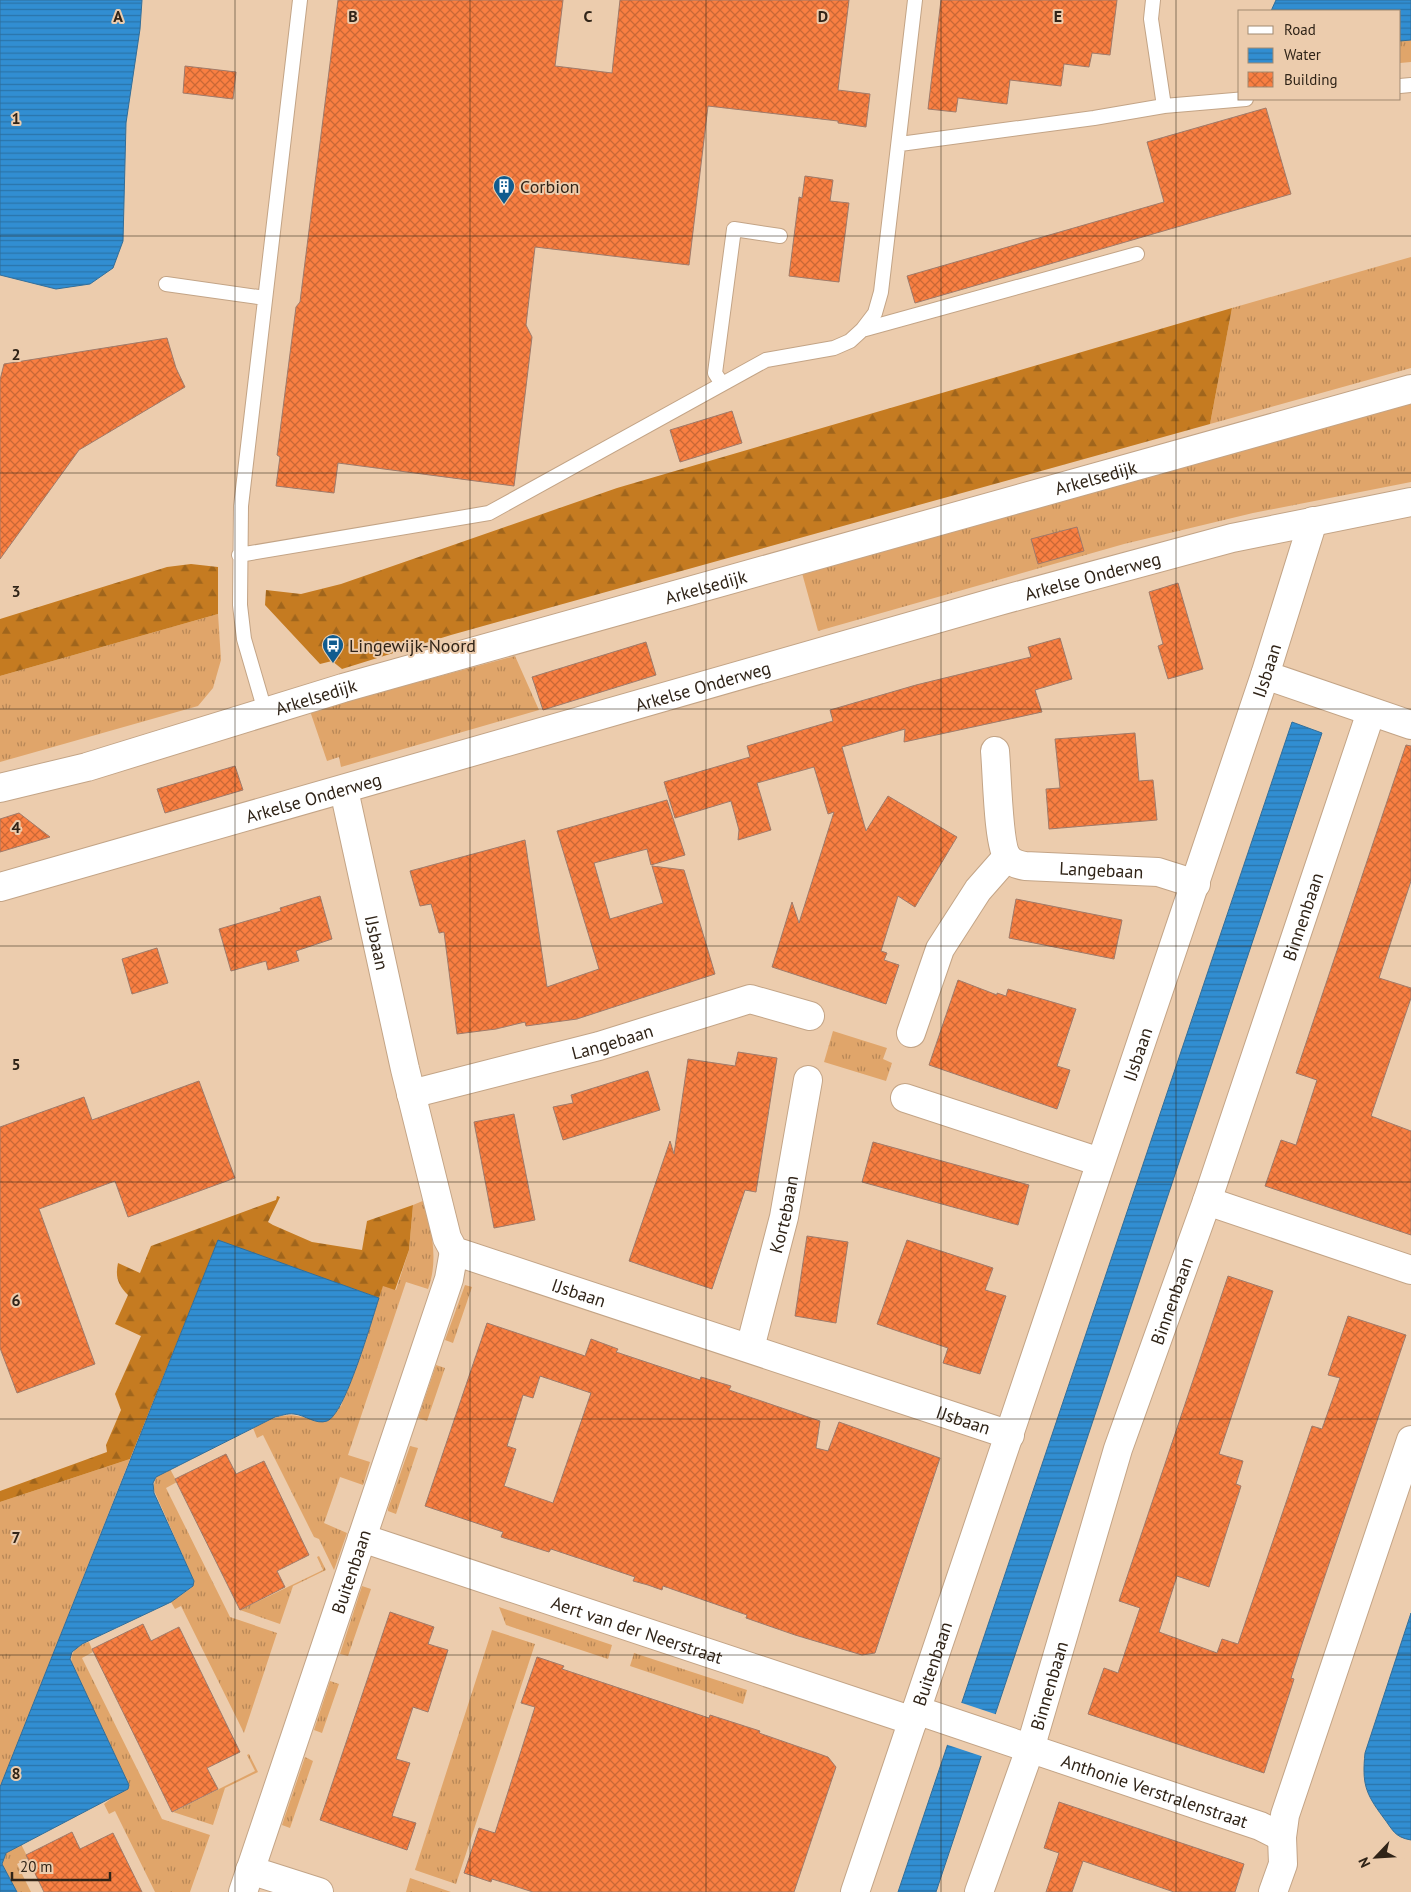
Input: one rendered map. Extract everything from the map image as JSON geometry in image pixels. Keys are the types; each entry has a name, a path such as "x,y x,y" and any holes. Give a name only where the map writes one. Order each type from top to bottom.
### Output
{"street":[{"name":"Arkelsedijk","path":"0,788 87,767 265,711 1411,389"},
{"name":"Arkelse Onderweg","path":"0,887 999,601 1232,538 1411,502"},
{"name":"IJsbaan","path":"344,790 411,1094 447,1238 454,1251 1010,1435 1100,1162 1196,884 1265,675 1313,521"},
{"path":"1265,675 1411,725"},
{"name":"Binnenbaan","path":"979,1892 1030,1748 1118,1449 1207,1201 1370,712"},
{"path":"911,1033 944,942 978,890 1007,857 1002,839 995,751"},
{"name":"Langebaan","path":"1007,857 1015,863 1025,866 1158,872 1196,884"},
{"name":"Langebaan","path":"411,1094 599,1046 750,999 810,1016"},
{"name":"Kortebaan","path":"750,1348 784,1216 808,1080"},
{"path":"905,1098 1100,1162"},
{"path":"1207,1201 1411,1270"},
{"name":"Buitenbaan","path":"246,1881 449,1279 454,1251"},
{"name":"Buitenbaan","path":"856,1892 1010,1435"},
{"path":"1273,1892 1283,1864 1282,1838 1287,1807 1411,1440"},
{"name":"Aert van der Neerstraat","path":"362,1538 915,1716 944,1718 1000,1737"},
{"name":"Anthonie Verstralenstraat","path":"1000,1737 1260,1826 1282,1838"},
{"path":"246,1881 319,1892"}],"lane":[{"path":"265,711 244,640 240,605 239,555 241,506 300,0"},
{"path":"239,555 488,513 766,360 834,348 850,341 862,330 875,313 881,292 900,144 915,0"},
{"path":"1153,0 1151,19 1164,106"},
{"path":"900,144 1094,118 1164,106 1238,100"},
{"path":"722,384 715,372 734,229 780,236"},
{"path":"862,330 1137,254"},
{"path":"166,284 265,298"}],"green space":[{"path":"1411,40 1411,62 1401,63 1401,41"},
{"path":"1411,257 1411,368 1210,424 1232,308"},
{"path":"1232,308 1210,424 451,635 342,669 332,661 320,664 265,605 266,590 301,594 341,584 617,488"},
{"path":"1411,402 1411,482 1253,513 1124,544 818,631 802,573"},
{"path":"191,564 218,567 218,614 0,676 0,619 167,567"},
{"path":"218,614 221,660 213,688 198,706 0,762 0,676"},
{"path":"515,656 539,710 341,767 339,757 327,761 310,711"},
{"path":"833,1031 887,1048 883,1059 892,1063 886,1081 824,1062"},
{"path":"277,1196 280,1197 268,1222 312,1242 362,1250 367,1221 413,1205 409,1250 395,1290 383,1286 379,1298 218,1241 130,1459 0,1502 0,1491 107,1452 106,1445 121,1410 115,1394 141,1336 115,1324 128,1295 118,1280 118,1263 140,1273 151,1246 276,1200"},
{"path":"425,1200 433,1245 431,1278 428,1289 406,1282 348,1455 370,1462 363,1485 340,1477 324,1523 347,1533 334,1570 319,1539 314,1537 263,1435 257,1438 253,1428 276,1417 289,1415 314,1420 341,1406 383,1285 396,1290 409,1250 413,1205"},
{"path":"465,1285 472,1287 453,1343 445,1340"},
{"path":"436,1365 445,1368 427,1421 418,1418"},
{"path":"410,1446 418,1448 396,1514 388,1511 388,1509"},
{"path":"130,1459 0,1788 0,1502"},
{"path":"170,1469 177,1482 166,1488 230,1617 277,1633 244,1733 181,1606 175,1609 171,1602 191,1588 194,1581 153,1488 156,1477"},
{"path":"319,1556 326,1570 293,1586 280,1624 240,1610 323,1570 317,1557"},
{"path":"362,1586 371,1589 348,1656 340,1654"},
{"path":"499,1607 612,1645 608,1659 506,1625"},
{"path":"492,1630 535,1644 456,1884 415,1870"},
{"path":"89,1642 93,1652 82,1658 162,1819 210,1835 190,1892 155,1892 115,1811 109,1814 104,1804 129,1785 72,1667 71,1658 74,1651 80,1645"},
{"path":"634,1653 747,1690 743,1704 630,1666"},
{"path":"330,1681 339,1684 322,1733 314,1730"},
{"path":"249,1754 258,1772 225,1788 213,1825 173,1812 255,1771 247,1755"},
{"path":"305,1757 313,1761 290,1828 282,1825"},
{"path":"21,1844 28,1858 17,1864 31,1892 17,1892 2,1864 6,1853"},
{"path":"410,1878 451,1892 406,1892"}],"water":[{"path":"0,0 142,0 140,29 126,123 123,241 113,268 90,284 56,289 0,275"},
{"path":"1276,0 1411,0 1411,40 1401,41 1401,10 1271,10"},
{"path":"1292,722 1322,733 936,1892 898,1892"},
{"path":"218,1240 379,1298 364,1345 342,1402 334,1415 327,1421 319,1422 291,1414 275,1417 156,1477 153,1483 154,1493 194,1581 193,1586 171,1602 82,1644 72,1652 70,1659 129,1785 128,1789 6,1853 2,1864 17,1892 0,1892 0,1787"},
{"path":"1411,1613 1411,1840 1401,1837 1394,1832 1377,1809 1366,1787 1364,1772 1365,1753"}],"pier":[{"path":"959,1702 998,1715 984,1757 945,1744"}],"building":[{"name":"Corbion","path":"338,0 563,0 555,66 612,73 620,0 849,0 838,90 870,94 866,127 838,123 838,121 708,106 689,265 535,247 526,325 532,337 514,486 338,463 334,493 276,486 280,457 277,455 296,307 300,302"},
{"path":"941,0 1117,0 1110,55 1092,53 1089,67 1064,64 1061,86 1010,80 1007,104 958,98 956,112 928,109"},
{"path":"185,66 236,72 233,99 183,93"},
{"path":"1266,108 1291,194 915,303 907,276 1164,202 1147,142"},
{"path":"805,176 833,180 830,201 849,203 839,282 789,276 799,197 802,198"},
{"path":"167,338 176,368 185,387 79,450 0,559 0,380 4,364"},
{"path":"732,411 742,443 680,462 670,430"},
{"path":"1077,527 1084,551 1038,564 1031,539"},
{"path":"1178,583 1203,669 1168,679 1158,646 1163,644 1149,592"},
{"path":"1060,638 1072,679 1035,690 1042,712 904,742 905,729 842,747 866,831 888,796 957,837 915,907 898,896 881,951 887,953 884,960 899,965 886,1004 772,967 792,902 799,923 834,812 828,814 814,767 757,783 771,830 738,840 739,830 731,801 675,818 664,782 750,757 747,746 833,721 830,710 916,685 1031,657 1028,647"},
{"path":"646,642 656,675 543,710 532,677"},
{"path":"1135,733 1139,781 1153,780 1157,820 1049,829 1046,789 1060,788 1055,739"},
{"path":"1406,745 1411,746 1411,881 1379,978 1411,988 1411,998 1371,1116 1411,1131 1411,1235 1265,1186 1281,1140 1296,1145 1317,1080 1296,1073"},
{"path":"235,766 243,790 165,813 157,789"},
{"path":"667,800 685,855 651,865 647,849 594,863 610,919 663,903 652,866 684,870 715,974 577,1019 526,1026 525,1022 496,1029 457,1034 444,932 439,933 431,904 420,906 410,871 525,840 547,987 599,969 557,831"},
{"path":"19,813 50,837 0,852 0,819"},
{"path":"320,896 332,939 296,951 299,961 268,970 266,961 231,971 219,929 281,911 280,908"},
{"path":"1016,899 1122,920 1114,959 1009,938"},
{"path":"157,948 168,983 132,994 122,959"},
{"path":"958,980 997,995 997,993 1006,996 1008,989 1076,1009 1057,1066 1070,1070 1057,1109 929,1065"},
{"path":"738,1052 777,1058 756,1192 745,1190 712,1289 629,1261 670,1141 674,1154 688,1059 735,1066"},
{"path":"648,1071 660,1110 563,1140 553,1107 573,1103 571,1095"},
{"path":"199,1081 235,1178 128,1217 115,1181 39,1209 95,1364 17,1393 0,1348 0,1127 84,1097 92,1120"},
{"path":"514,1114 535,1220 494,1228 474,1122"},
{"path":"873,1142 1029,1185 1018,1225 862,1182"},
{"path":"807,1236 848,1242 836,1323 795,1316"},
{"path":"907,1240 993,1268 985,1290 1006,1296 980,1374 943,1363 948,1348 877,1324"},
{"path":"1228,1276 1273,1291 1219,1454 1243,1461 1236,1484 1241,1486 1209,1587 1177,1576 1159,1632 1217,1653 1222,1639 1238,1644 1312,1426 1322,1429 1340,1378 1328,1375 1348,1316 1406,1335 1291,1678 1294,1679 1264,1773 1088,1714 1104,1668 1118,1673 1140,1608 1119,1601"},
{"path":"487,1323 585,1356 591,1339 618,1349 616,1352 700,1380 701,1377 731,1386 729,1390 820,1421 816,1448 828,1451 839,1422 940,1458 875,1653 862,1655 795,1635 746,1618 747,1615 663,1586 662,1590 633,1581 635,1577 551,1549 549,1552 501,1537 503,1532 425,1506","holes":["540,1376 591,1393 553,1503 504,1486 516,1449 507,1446 523,1395 533,1398"]},
{"path":"226,1454 236,1474 264,1461 309,1555 277,1571 285,1587 240,1610 175,1479"},
{"path":"390,1612 434,1627 428,1644 448,1650 428,1712 413,1707 396,1759 410,1763 392,1816 416,1823 407,1850 320,1820"},
{"path":"143,1624 151,1641 179,1627 240,1752 207,1768 218,1789 172,1812 92,1649"},
{"path":"537,1657 564,1666 562,1669 709,1718 710,1715 760,1731 759,1733 828,1757 836,1767 794,1892 533,1892 492,1879 491,1882 464,1873 479,1828 495,1833 535,1707 521,1703"},
{"path":"1059,1802 1244,1864 1235,1892 1174,1892 1083,1861 1072,1892 1046,1892 1059,1853 1044,1848"},
{"path":"72,1832 80,1849 113,1833 142,1892 44,1892 26,1855"}],"place":[{"name":"Corbion","path":"504,205"},
{"name":"Lingewijk-Noord","path":"333,664"}]}
